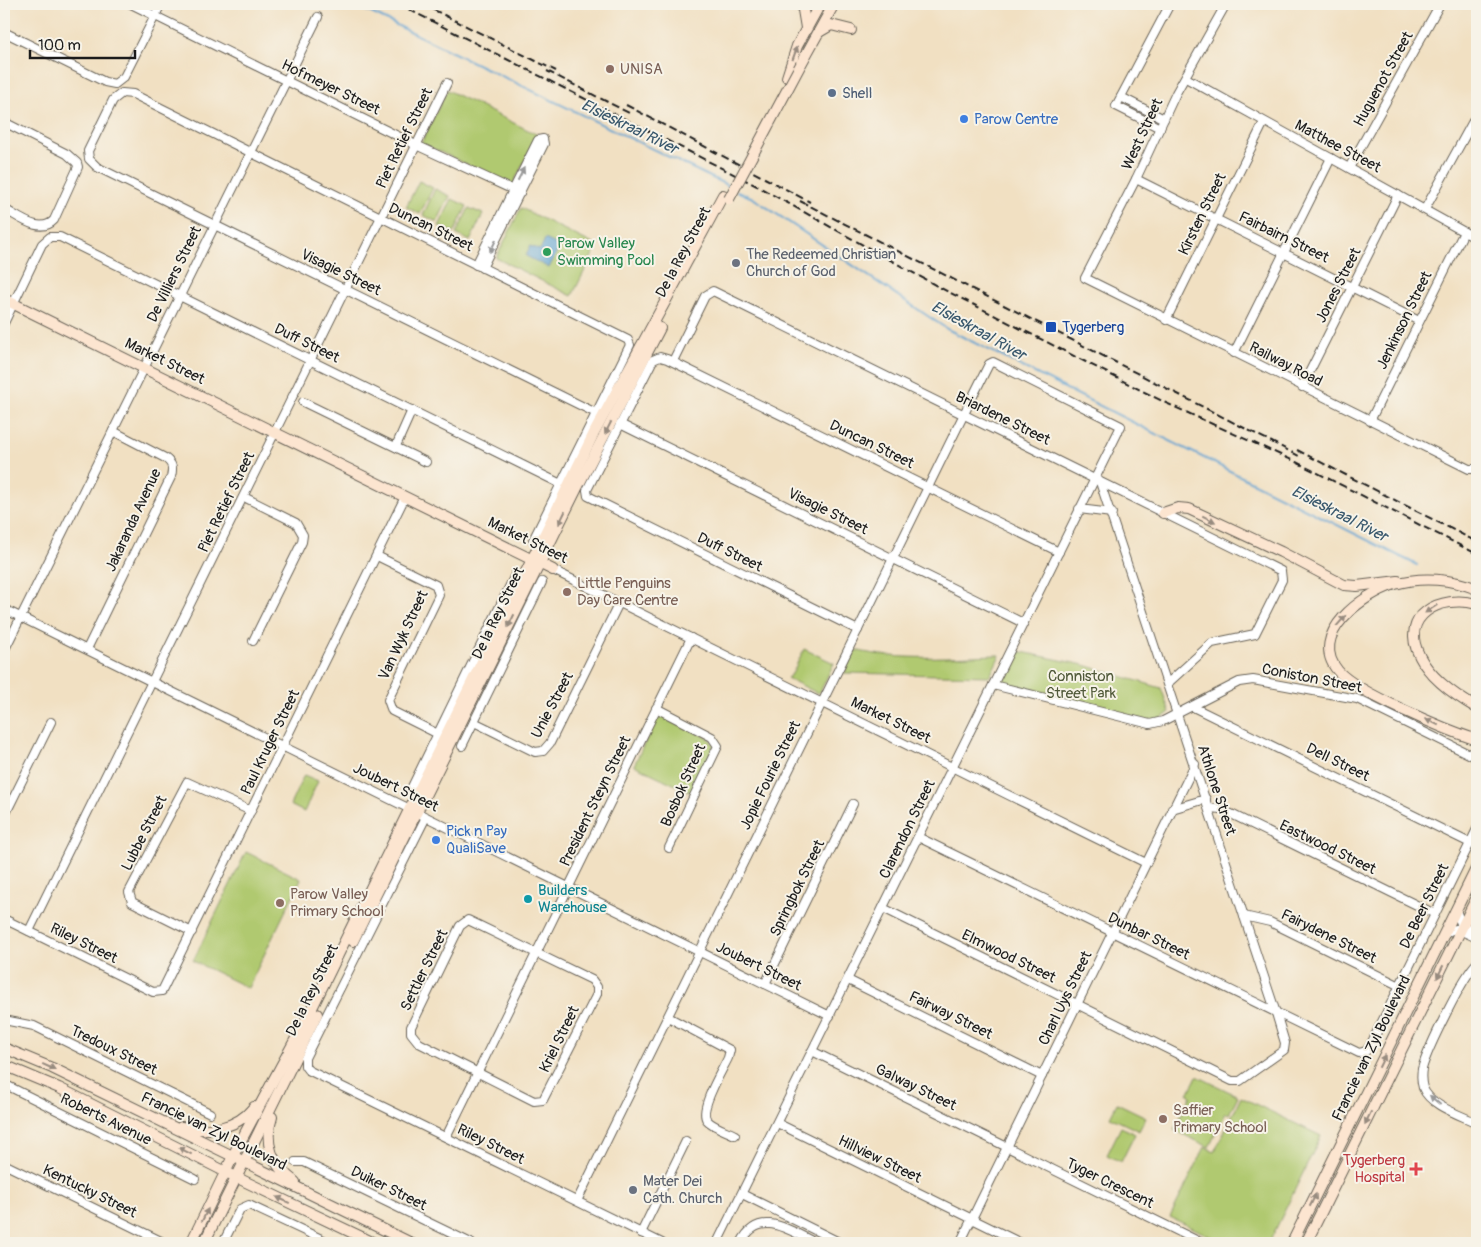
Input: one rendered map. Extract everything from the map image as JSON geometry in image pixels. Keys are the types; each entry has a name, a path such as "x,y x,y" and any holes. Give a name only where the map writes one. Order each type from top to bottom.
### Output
{"main road":[{"path":"802,4 806,29"},
{"name":"De la Rey Street","path":"726,197 787,77 806,29 820,4"},
{"name":"De la Rey Street","path":"204,1243 244,1161 274,1089 310,1014 417,813 594,433 819,32 830,5"},
{"path":"819,32 830,26 851,30"},
{"name":"Market Street","path":"9,301 553,570"},
{"path":"1163,512 1178,508 1189,509 1289,556 1344,585 1357,586 1392,580 1408,582 1441,580 1477,589"},
{"path":"1408,582 1379,592 1364,600 1344,617 1337,625 1330,640 1332,659 1338,670 1354,684 1437,725 1477,740"},
{"path":"1477,604 1455,601 1432,606 1419,620 1414,640 1421,659 1433,675 1477,708"},
{"name":"Francie van Zyl Boulevard","path":"1292,1243 1477,867"},
{"name":"Francie van Zyl Boulevard","path":"1306,1243 1477,897"},
{"name":"Francie van Zyl Boulevard","path":"4,1048 52,1068 410,1243"},
{"name":"Francie van Zyl Boulevard","path":"4,1065 59,1088 236,1177 374,1243"},
{"path":"163,1123 199,1129 228,1126 245,1117 274,1089"},
{"path":"274,1089 267,1133 270,1152 286,1175 337,1208"},
{"name":"De la Rey Street","path":"191,1243 234,1156 274,1089"}],"street":[{"name":"Hofmeyer Street","path":"131,4 416,145 517,191"},
{"path":"4,32 105,82 115,84 124,77 161,4"},
{"path":"1160,128 1116,106 1170,4"},
{"name":"West Street","path":"1085,278 1136,179 1164,119 1226,4"},
{"name":"Huguenot Street","path":"1349,168 1440,4"},
{"name":"De Villiers Street","path":"4,651 318,17"},
{"name":"Matthee Street","path":"1186,78 1477,239"},
{"name":"Piet Retief Street","path":"29,932 447,83"},
{"name":"Duncan Street","path":"90,146 113,100 122,93 133,94 630,342 596,413"},
{"path":"1121,97 1164,119"},
{"path":"1425,210 1477,114"},
{"path":"4,122 67,154 77,163 76,174 54,220 47,226 40,227 4,209"},
{"name":"Kirsten Street","path":"1166,320 1264,122"},
{"path":"479,266 517,191 544,144 543,139 538,140 517,191"},
{"name":"Visagie Street","path":"90,146 89,159 97,167 596,413"},
{"path":"1234,353 1331,158"},
{"name":"Fairbairn Street","path":"1136,179 1419,321"},
{"name":"Jones Street","path":"1302,387 1398,194"},
{"name":"Jenkinson Street","path":"1370,421 1464,232"},
{"name":"Duff Street","path":"9,301 42,244 50,237 60,237 561,484"},
{"name":"Railway Road","path":"1085,278 1370,421 1469,469 1477,469"},
{"name":"Briardene Street","path":"673,361 705,296 710,291 1163,512 1282,573 1282,580 1255,634 1212,643 1168,684"},
{"path":"4,323 9,301"},
{"path":"620,424 651,362 660,357 673,361"},
{"name":"Duncan Street","path":"673,361 1059,552"},
{"name":"Jopie Fourie Street","path":"577,1201 821,702 991,362 1120,426"},
{"path":"303,402 426,462"},
{"path":"396,446 412,410"},
{"path":"533,540 596,413"},
{"name":"Visagie Street","path":"620,424 1023,623"},
{"name":"Duff Street","path":"620,424 587,490 589,498 858,630"},
{"name":"Clarendon Street","path":"718,1243 1079,509 1097,480 1120,426"},
{"name":"Jakaranda Avenue","path":"87,649 171,477 173,468 171,463 165,458 113,431"},
{"name":"Athlone Street","path":"1097,480 1112,513 1285,1043 1284,1050 1242,1080 1232,1081"},
{"path":"244,497 296,524 301,528 303,535 302,542 252,641"},
{"name":"Paul Kruger Street","path":"153,992 162,991 405,497"},
{"path":"1079,509 1112,513"},
{"name":"Van Wyk Street","path":"377,556 436,585 439,590 439,595 388,700 392,711 438,734"},
{"name":"Market Street","path":"553,570 1146,862"},
{"name":"De la Rey Street","path":"410,791 516,574"},
{"name":"De la Rey Street","path":"462,746 542,582"},
{"name":"Unie Street","path":"474,722 535,752 543,751 550,743 619,603"},
{"name":"Joubert Street","path":"4,608 830,1016"},
{"name":"President Steyn Street","path":"446,1137 691,638"},
{"name":"Coniston Street","path":"993,685 1145,724 1159,723 1246,681 1311,690 1363,701 1477,758"},
{"name":"Dell Street","path":"1193,707 1470,843"},
{"name":"Bosbok Street","path":"656,708 712,736 718,746 669,848"},
{"path":"4,816 51,722"},
{"name":"Charl Uys Street","path":"960,1243 1195,764"},
{"name":"Lubbe Street","path":"192,932 132,902 129,892 187,782 251,811"},
{"path":"1172,809 1206,798"},
{"name":"Springbok Street","path":"765,984 853,804"},
{"name":"Eastwood Street","path":"1208,808 1221,809 1435,914"},
{"name":"De la Rey Street","path":"308,1070 304,1064 306,1058 417,813"},
{"name":"De Beer Street","path":"1368,1050 1477,829"},
{"name":"Dunbar Street","path":"918,837 1354,1052 1362,1053 1368,1050"},
{"name":"Elmwood Street","path":"883,908 1232,1081"},
{"path":"1442,939 1445,934 1462,928 1477,930 1473,919 1477,909"},
{"path":"1456,910 1462,928 1477,938"},
{"name":"Fairydene Street","path":"1244,916 1270,922 1400,986"},
{"name":"Riley Street","path":"4,919 153,992"},
{"name":"Settler Street","path":"477,1072 419,1043 411,1033 411,1027 460,926 466,921 472,921 536,952"},
{"path":"1453,945 1463,939 1477,942"},
{"name":"Kriel Street","path":"477,1072 534,1101 543,1100 597,994 598,987 592,980 536,952"},
{"path":"1475,966 1426,1058 1421,1076 1424,1090 1437,1103 1477,1123"},
{"name":"Fairway Street","path":"848,980 1042,1076"},
{"path":"668,1017 730,1050 706,1103 704,1114 709,1122 736,1135"},
{"name":"Tredoux Street","path":"4,1020 34,1026 210,1113"},
{"name":"Galway Street","path":"812,1051 1007,1147"},
{"name":"Riley Street","path":"308,1070 662,1243"},
{"name":"Roberts Avenue","path":"4,1084 195,1179"},
{"name":"Hillview Street","path":"777,1123 972,1219"},
{"path":"641,1233 686,1141"},
{"name":"Tyger Crescent","path":"1007,1147 1202,1243"},
{"name":"Duiker Street","path":"295,1162 304,1162 471,1243"},
{"name":"Kentucky Street","path":"4,1164 165,1243"},
{"path":"742,1194 841,1243"},
{"path":"223,1243 238,1212 247,1205 255,1206 330,1243"},
{"path":"972,1219 1021,1243"},
{"path":"741,1243 752,1228 766,1223 779,1226 816,1243"}],"green space":[{"path":"447,90 538,135 513,184 511,185 421,143"},
{"path":"419,181 433,188 420,214 406,207"},
{"path":"435,189 450,196 437,222 423,215"},
{"path":"452,199 467,206 454,233 439,226"},
{"path":"469,208 483,214 470,241 456,234"},
{"name":"Parow Valley Swimming Pool","path":"521,208 597,246 572,296 496,258"},
{"path":"804,649 834,663 820,692 817,693 787,678 792,674"},
{"path":"855,650 873,654 909,657 1000,655 990,676 844,673"},
{"name":"Conniston Street Park","path":"1017,651 1084,665 1161,688 1170,712 1162,718 1148,721 1001,684"},
{"path":"658,715 662,715 709,738 714,745 692,793 634,765"},
{"path":"304,775 318,781 304,812 290,805"},
{"path":"246,852 301,879 248,988 193,961"},
{"path":"1197,1076 1238,1096 1229,1114 1226,1113 1209,1147 1174,1130 1191,1096 1188,1094"},
{"path":"1241,1097 1321,1136 1269,1243 1224,1243 1170,1217 1205,1147 1215,1151"},
{"path":"1117,1103 1146,1117 1139,1131 1110,1117"},
{"path":"1121,1127 1135,1134 1121,1162 1107,1155"}],"water":[{"path":"545,239 560,246 549,268 526,256 530,246 540,250"}],"waterway":[{"name":"Elsieskraal River","path":"353,4 731,187"},
{"name":"Elsieskraal River","path":"737,191 753,198 947,329 1417,565"}],"railway":[{"path":"398,4 757,186 937,286 1166,403 1296,462 1477,554"},
{"path":"422,4 556,71"},
{"path":"547,71 631,114"},
{"path":"626,105 810,202"},
{"path":"800,201 1301,457"},
{"path":"1297,450 1477,542"}],"place":[{"name":"UNISA","path":"610,69"},
{"name":"Shell","path":"832,93"},
{"name":"Parow Centre","path":"964,119"},
{"name":"Parow Valley Swimming Pool","path":"547,252"},
{"name":"The Redeemed Christian Church of God","path":"736,263"},
{"name":"Tygerberg","path":"1051,327"},
{"name":"Little Penguins Day Care Centre","path":"567,592"},
{"name":"Pick n Pay QualiSave","path":"436,840"},
{"name":"Builders Warehouse","path":"528,899"},
{"name":"Parow Valley Primary School","path":"280,903"},
{"name":"Saffier Primary School","path":"1163,1119"},
{"name":"Tygerberg Hospital","path":"1416,1169"},
{"name":"Mater Dei Cath. Church","path":"633,1190"}]}
